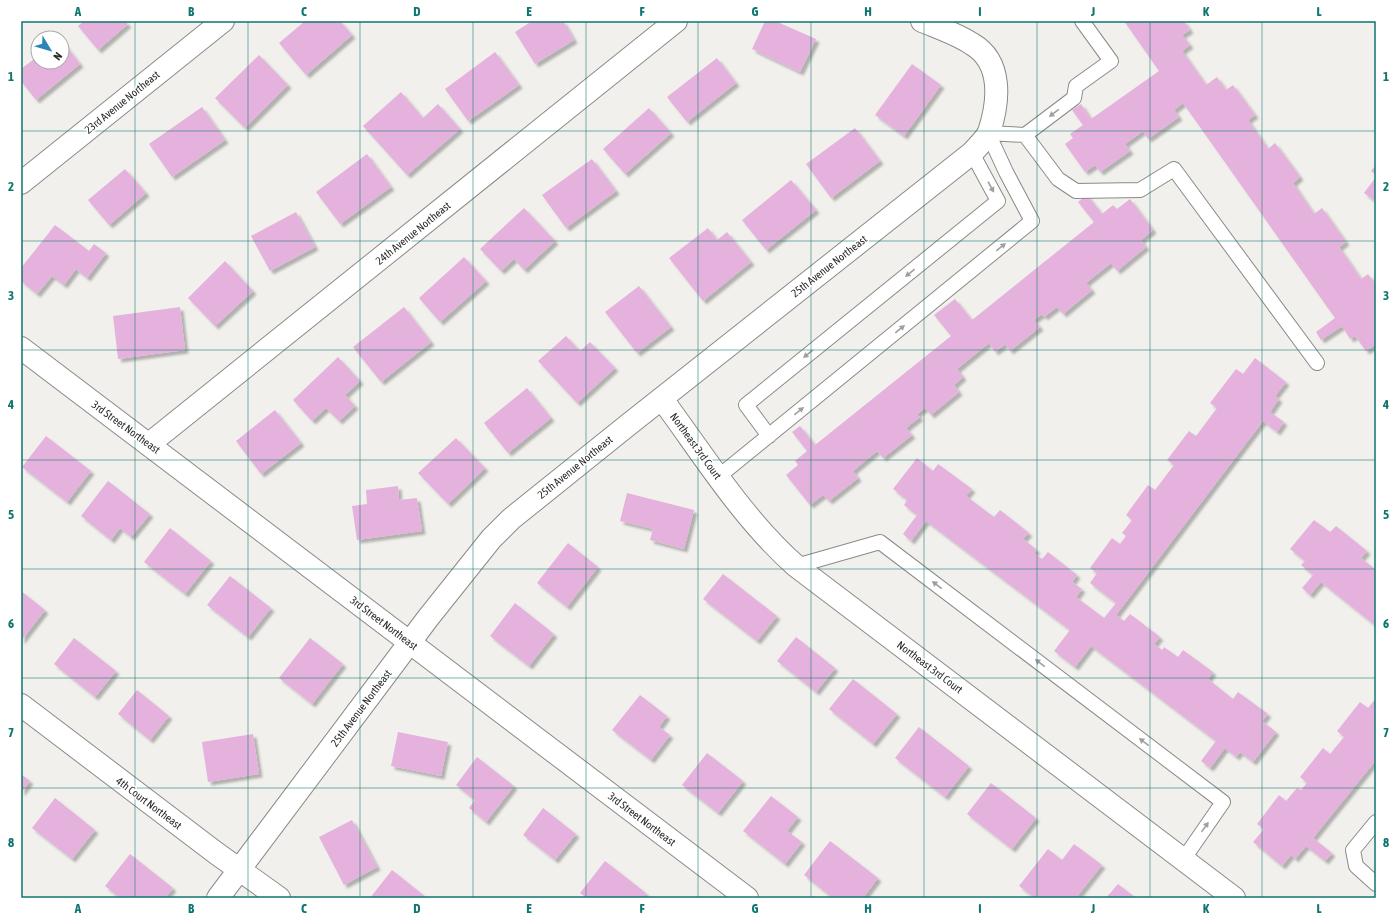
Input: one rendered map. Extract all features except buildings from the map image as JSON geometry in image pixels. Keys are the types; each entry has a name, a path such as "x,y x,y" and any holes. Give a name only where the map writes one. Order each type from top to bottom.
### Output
{"street":[{"name":"23rd Avenue Northeast","path":"21,183 223,21"},
{"name":"24th Avenue Northeast","path":"149,444 676,21"},
{"name":"25th Avenue Northeast","path":"218,898 474,558 511,519 972,153 988,133 995,104 997,82 990,61 973,44 950,26 922,21"},
{"name":"3rd Street Northeast","path":"21,348 747,898"},
{"name":"Northeast 3rd Court","path":"662,399 718,477 782,554 1234,898"},
{"name":"4th Court Northeast","path":"21,705 279,898"}],"lane":[{"path":"718,477 1032,221 1006,172 988,133 1025,135 1074,98 1076,86 1111,61 1082,21"},
{"path":"1025,135 1058,179 1076,191 1140,190 1174,169 1317,363"},
{"path":"769,436 746,405 998,201 972,153"},
{"path":"796,566 880,542 1223,802 1183,860"},
{"path":"1376,822 1353,850 1356,866 1376,884"}]}
